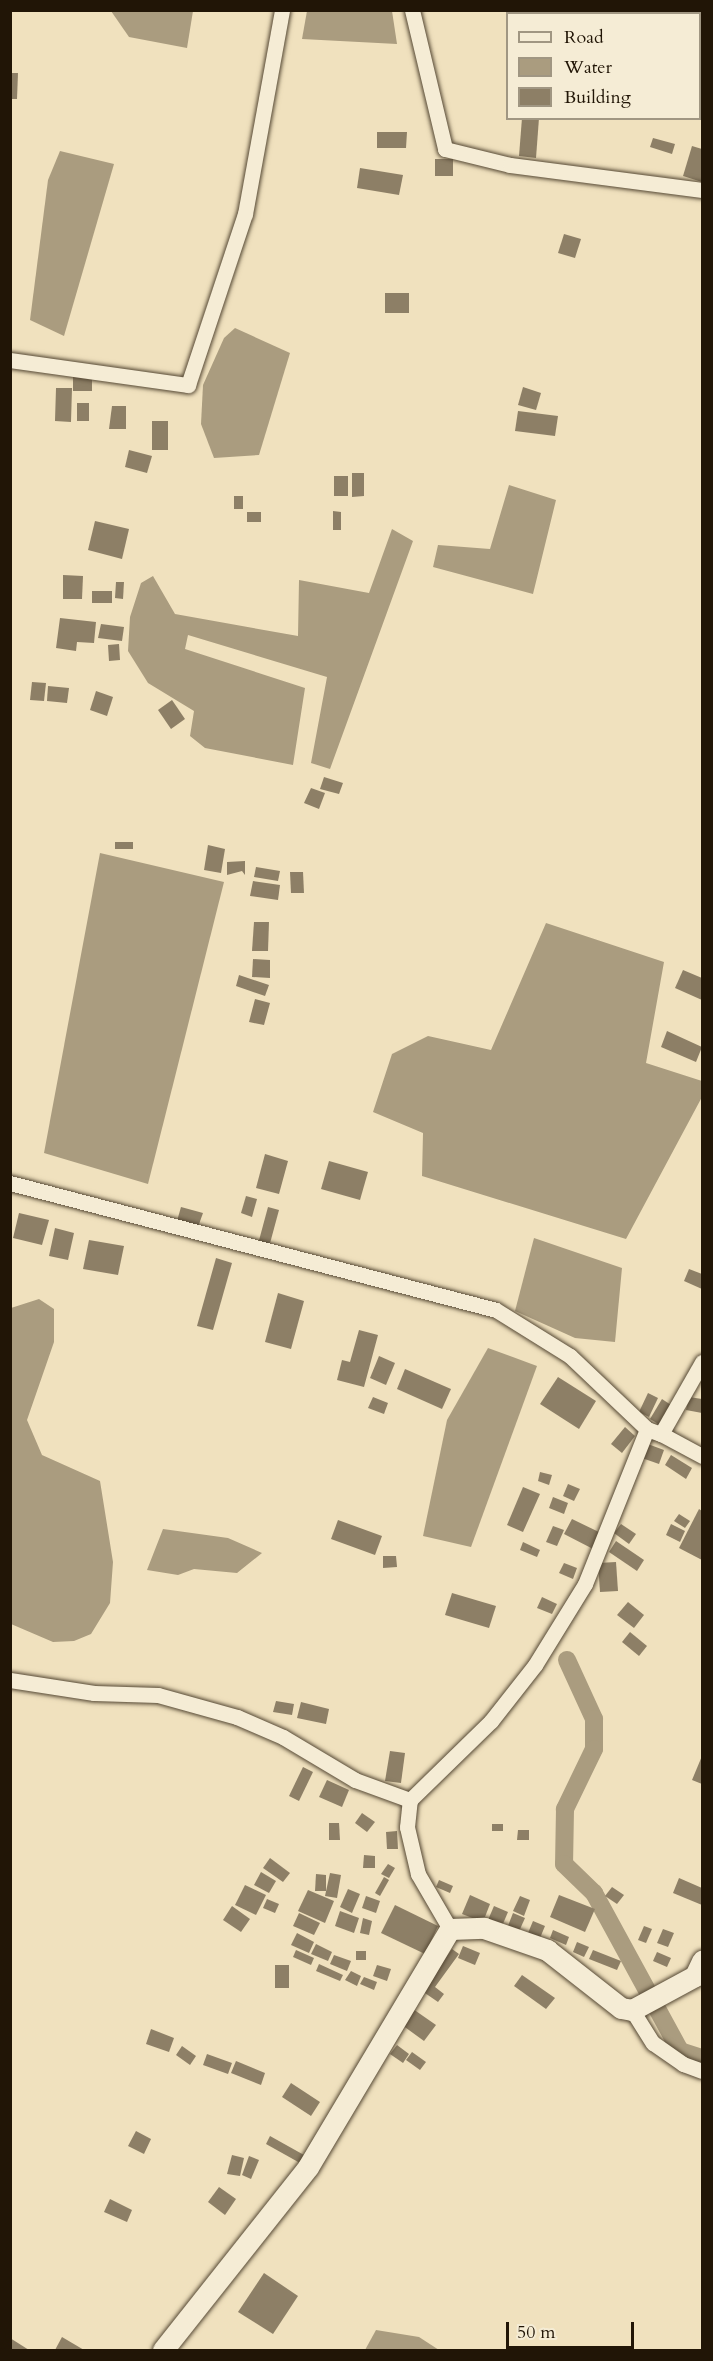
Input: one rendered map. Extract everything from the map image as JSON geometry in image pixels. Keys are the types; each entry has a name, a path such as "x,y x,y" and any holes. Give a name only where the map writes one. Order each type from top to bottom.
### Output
{"main road":[{"path":"163,2350 249,2245 308,2167 450,1929 484,1928 547,1950 621,2008 637,2008 699,1969"}],"street":[{"path":"10,360 188,385 245,214 282,10"},
{"path":"412,10 445,149 510,165 702,190"},
{"path":"10,1183 495,1310 570,1356 654,1432 702,1456"},
{"path":"450,1929 418,1874 407,1827 410,1800 491,1721 535,1665 585,1584 654,1432 702,1362"},
{"path":"10,1680 94,1693 158,1695 237,1717 283,1737 355,1780 410,1800"},
{"path":"637,2008 653,2043 702,2071"}],"water":[{"path":"111,11 193,11 187,48 129,37"},
{"path":"307,11 392,11 397,44 302,39"},
{"path":"60,151 114,164 64,336 30,320 48,180"},
{"path":"235,328 290,353 259,455 214,458 201,424 203,385 224,338"},
{"path":"509,485 556,500 533,594 433,567 438,545 490,549"},
{"path":"392,529 413,541 330,769 311,763 327,677 188,635 185,649 305,688 293,765 205,748 190,736 194,711 148,683 128,651 130,617 141,583 153,576 175,614 298,636 299,580 369,593"},
{"path":"100,853 224,882 148,1184 44,1153"},
{"path":"546,923 664,962 646,1063 702,1081 702,1097 626,1239 422,1176 423,1133 373,1112 392,1054 428,1036 491,1050"},
{"path":"534,1238 622,1268 615,1342 575,1338 515,1311"},
{"path":"39,1299 54,1309 54,1342 27,1420 42,1455 100,1481 113,1562 110,1603 91,1634 74,1641 53,1642 11,1624 11,1308"},
{"path":"488,1348 537,1366 471,1547 423,1536 447,1420"},
{"path":"163,1529 228,1538 262,1553 237,1573 194,1569 178,1575 147,1570"},
{"path":"376,2330 419,2337 439,2350 365,2350"}],"building":[{"path":"10,73 18,73 17,99 10,99"},
{"path":"522,120 539,120 536,158 519,156"},
{"path":"377,132 407,132 406,148 377,148"},
{"path":"653,138 675,144 672,154 650,147"},
{"path":"692,146 702,149 702,182 683,176"},
{"path":"435,159 453,159 453,176 435,176"},
{"path":"360,168 403,175 399,195 357,188"},
{"path":"564,234 581,239 575,258 558,253"},
{"path":"385,293 409,293 409,313 385,313"},
{"path":"73,372 92,373 92,391 73,391"},
{"path":"523,387 541,393 536,410 518,405"},
{"path":"56,388 72,388 71,422 55,421"},
{"path":"77,403 89,403 89,421 77,421"},
{"path":"112,406 126,406 126,429 109,429"},
{"path":"518,411 558,416 555,436 515,431"},
{"path":"152,421 168,421 168,450 152,450"},
{"path":"129,450 152,456 147,473 125,467"},
{"path":"352,473 364,473 364,496 352,497"},
{"path":"334,476 348,476 348,496 334,496"},
{"path":"234,496 243,496 243,509 234,509"},
{"path":"333,511 341,512 341,530 333,530"},
{"path":"247,512 261,512 261,522 247,522"},
{"path":"95,521 129,529 122,559 88,550"},
{"path":"63,575 83,576 82,599 63,599"},
{"path":"116,582 124,582 123,599 115,598"},
{"path":"92,591 112,591 112,603 92,603"},
{"path":"60,618 96,622 94,643 77,642 76,651 56,648"},
{"path":"101,624 124,627 122,641 98,638"},
{"path":"119,644 120,660 109,661 108,645"},
{"path":"32,682 46,683 44,701 30,700"},
{"path":"48,686 69,688 67,703 47,701"},
{"path":"96,691 113,697 107,716 90,710"},
{"path":"172,700 185,719 171,729 158,710"},
{"path":"324,777 343,783 339,794 320,789"},
{"path":"311,788 325,793 319,809 304,803"},
{"path":"115,842 133,842 133,849 115,849"},
{"path":"208,845 225,849 221,873 204,870"},
{"path":"245,861 245,875 242,871 227,875 227,862"},
{"path":"256,867 280,871 278,881 254,877"},
{"path":"290,872 303,872 304,893 291,893"},
{"path":"253,881 280,885 278,900 250,896"},
{"path":"254,922 269,922 268,951 252,951"},
{"path":"253,959 270,960 270,978 252,977"},
{"path":"683,970 702,978 702,1000 675,988"},
{"path":"239,975 269,985 265,996 236,986"},
{"path":"255,999 270,1003 264,1025 249,1022"},
{"path":"667,1031 702,1047 696,1062 661,1047"},
{"path":"265,1154 288,1161 279,1194 256,1188"},
{"path":"329,1161 368,1172 360,1200 321,1189"},
{"path":"246,1196 257,1199 252,1217 241,1213"},
{"path":"181,1207 203,1213 198,1227 177,1221"},
{"path":"268,1207 279,1210 269,1247 258,1244"},
{"path":"19,1213 49,1220 42,1245 13,1238"},
{"path":"55,1228 74,1233 68,1260 49,1256"},
{"path":"89,1240 124,1246 118,1275 83,1269"},
{"path":"216,1258 232,1263 213,1330 197,1326"},
{"path":"689,1269 702,1274 702,1289 684,1281"},
{"path":"278,1293 304,1301 291,1349 265,1342"},
{"path":"359,1330 378,1335 364,1387 337,1380 342,1360 350,1362"},
{"path":"379,1356 395,1363 386,1385 370,1378"},
{"path":"405,1369 451,1389 442,1409 397,1389"},
{"path":"558,1377 596,1401 579,1429 540,1404"},
{"path":"648,1393 658,1398 649,1417 639,1412"},
{"path":"373,1397 388,1403 384,1414 368,1408"},
{"path":"689,1397 702,1399 702,1413 686,1410"},
{"path":"662,1399 671,1405 660,1425 650,1419"},
{"path":"625,1427 635,1436 622,1453 611,1444"},
{"path":"645,1443 664,1450 659,1464 639,1457"},
{"path":"671,1455 692,1468 686,1479 665,1465"},
{"path":"540,1472 552,1475 549,1485 538,1481"},
{"path":"568,1484 580,1489 574,1501 563,1496"},
{"path":"523,1487 540,1494 523,1532 507,1525"},
{"path":"553,1497 568,1503 564,1514 549,1508"},
{"path":"699,1509 702,1511 702,1560 679,1548"},
{"path":"679,1514 690,1521 685,1528 674,1521"},
{"path":"572,1519 603,1534 595,1550 564,1534"},
{"path":"338,1520 382,1536 375,1555 331,1539"},
{"path":"621,1524 636,1534 629,1544 614,1533"},
{"path":"671,1524 685,1531 680,1542 666,1535"},
{"path":"553,1526 564,1530 557,1546 546,1542"},
{"path":"616,1541 644,1560 637,1571 609,1552"},
{"path":"523,1542 540,1550 537,1557 520,1550"},
{"path":"383,1556 396,1556 397,1567 383,1568"},
{"path":"616,1562 618,1591 600,1592 598,1563"},
{"path":"564,1563 577,1568 573,1579 559,1573"},
{"path":"452,1593 496,1606 489,1628 445,1615"},
{"path":"542,1597 557,1604 552,1614 537,1608"},
{"path":"628,1602 644,1615 634,1628 617,1615"},
{"path":"630,1632 647,1646 639,1656 622,1642"},
{"path":"276,1701 294,1704 292,1715 273,1712"},
{"path":"301,1702 329,1709 326,1724 297,1718"},
{"path":"390,1751 405,1753 401,1783 385,1781"},
{"path":"702,1756 702,1784 692,1780"},
{"path":"303,1767 313,1772 299,1801 289,1796"},
{"path":"327,1780 349,1790 342,1807 319,1797"},
{"path":"362,1813 375,1822 367,1832 355,1823"},
{"path":"329,1823 339,1823 340,1840 329,1840"},
{"path":"492,1824 503,1824 503,1831 492,1831"},
{"path":"518,1830 529,1830 529,1840 517,1840"},
{"path":"397,1831 398,1849 387,1849 386,1832"},
{"path":"364,1855 375,1856 375,1868 363,1868"},
{"path":"270,1858 290,1873 283,1882 263,1868"},
{"path":"388,1864 395,1868 389,1878 381,1874"},
{"path":"261,1872 276,1881 269,1893 254,1885"},
{"path":"330,1873 341,1875 337,1898 325,1896"},
{"path":"316,1874 326,1875 326,1891 315,1891"},
{"path":"384,1877 389,1880 380,1896 375,1893"},
{"path":"679,1878 702,1888 702,1905 673,1893"},
{"path":"439,1880 453,1886 450,1893 436,1887"},
{"path":"245,1885 266,1895 256,1915 235,1905"},
{"path":"612,1887 624,1895 617,1904 605,1896"},
{"path":"348,1889 360,1894 352,1913 340,1907"},
{"path":"308,1890 334,1901 325,1923 298,1911"},
{"path":"470,1895 490,1904 483,1922 462,1914"},
{"path":"559,1895 595,1909 585,1932 550,1917"},
{"path":"366,1896 380,1901 376,1913 362,1908"},
{"path":"520,1896 530,1900 524,1916 513,1911"},
{"path":"267,1899 279,1904 275,1913 263,1908"},
{"path":"395,1905 438,1926 425,1954 381,1933"},
{"path":"232,1906 250,1919 241,1932 223,1920"},
{"path":"494,1906 508,1912 502,1926 488,1920"},
{"path":"340,1911 359,1918 354,1933 335,1926"},
{"path":"299,1913 320,1923 314,1935 293,1926"},
{"path":"513,1913 525,1918 517,1936 506,1931"},
{"path":"363,1918 372,1921 369,1935 360,1933"},
{"path":"533,1921 545,1926 540,1938 528,1933"},
{"path":"644,1926 652,1929 646,1943 638,1940"},
{"path":"663,1929 674,1933 668,1947 657,1943"},
{"path":"553,1930 569,1937 566,1945 550,1938"},
{"path":"297,1933 314,1942 309,1953 291,1945"},
{"path":"577,1942 589,1947 584,1957 573,1952"},
{"path":"316,1944 332,1952 328,1961 311,1954"},
{"path":"463,1946 480,1953 475,1965 458,1958"},
{"path":"452,1949 459,1954 435,1987 444,1994 438,2002 422,1991"},
{"path":"296,1950 314,1958 311,1965 293,1957"},
{"path":"593,1950 621,1961 617,1970 589,1959"},
{"path":"356,1951 366,1951 366,1960 356,1960"},
{"path":"657,1952 671,1958 667,1967 653,1961"},
{"path":"334,1955 351,1961 347,1971 330,1964"},
{"path":"319,1964 343,1975 340,1981 316,1971"},
{"path":"275,1965 289,1965 289,1988 275,1988"},
{"path":"377,1965 391,1969 387,1981 373,1976"},
{"path":"351,1971 361,1976 357,1986 345,1980"},
{"path":"522,1975 555,1998 546,2009 514,1986"},
{"path":"364,1977 377,1982 374,1990 360,1984"},
{"path":"413,2009 436,2025 424,2041 402,2025"},
{"path":"151,2029 174,2038 169,2052 146,2044"},
{"path":"397,2045 409,2054 403,2063 390,2054"},
{"path":"182,2046 196,2056 190,2065 176,2055"},
{"path":"412,2052 426,2062 420,2070 406,2060"},
{"path":"207,2054 232,2063 228,2074 203,2065"},
{"path":"236,2061 265,2073 261,2085 231,2073"},
{"path":"291,2083 320,2102 311,2116 282,2097"},
{"path":"136,2131 151,2139 144,2154 128,2146"},
{"path":"270,2136 304,2155 300,2163 266,2144"},
{"path":"232,2155 244,2158 240,2176 227,2174"},
{"path":"249,2156 259,2160 251,2179 242,2175"},
{"path":"219,2187 236,2199 225,2215 208,2202"},
{"path":"110,2199 132,2210 127,2222 104,2212"},
{"path":"264,2273 298,2296 273,2334 238,2312"},
{"path":"62,2337 84,2350 55,2350"},
{"path":"10,2338 29,2350 10,2350"}],"waterway":[{"path":"567,1660 594,1719 594,1749 565,1809 564,1864 594,1893 680,2051 702,2058"}]}
